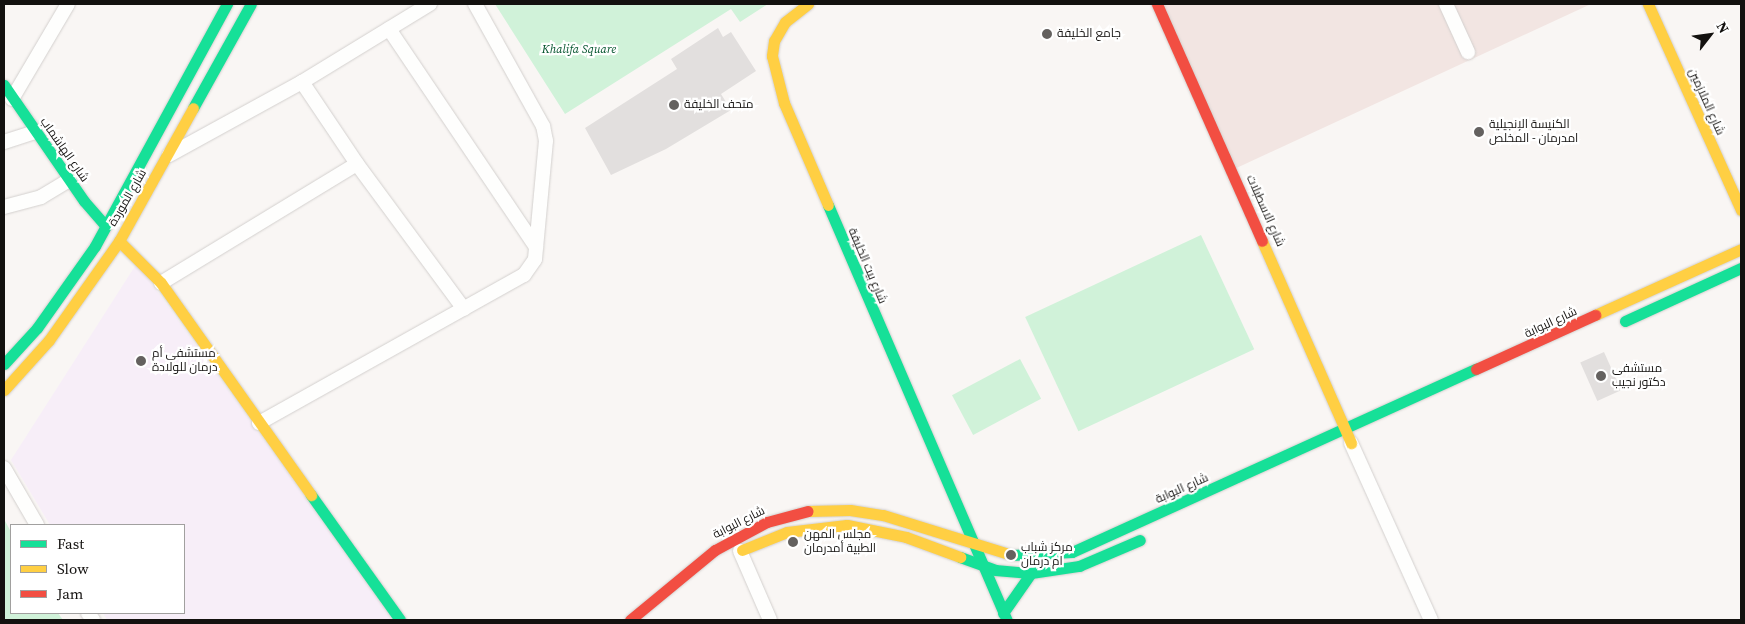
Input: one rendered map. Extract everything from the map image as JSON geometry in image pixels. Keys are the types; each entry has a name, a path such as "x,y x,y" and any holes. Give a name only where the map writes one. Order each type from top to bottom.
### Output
{"main road":[{"name":"شارع الموردة","path":"4,364 66,289 106,226 227,4"},
{"name":"شارع الموردة","path":"4,390 49,340 119,241 252,4"},
{"name":"شارع بيت الخليفة","path":"808,4 785,22 774,41 772,56 784,103 981,566 1005,616"},
{"name":"شارع الاسطبلات","path":"1157,4 1350,440"},
{"name":"شارع الملازمين","path":"1648,4 1741,210"},
{"name":"شارع الهاشماب","path":"4,85 69,180 106,226"},
{"path":"119,241 161,283 400,620"},
{"name":"شارع البوابة","path":"630,620 722,546 767,522 807,511 850,510 883,515 972,545 1027,557 1072,552 1350,440 1741,250"},
{"path":"1617,325 1741,268"},
{"name":"شارع البوابة","path":"727,559 740,551 787,532 848,525 906,537 981,566 1031,573 1079,566 1149,536"},
{"path":"650,620 714,568"},
{"path":"1005,616 1031,573"}],"street":[{"path":"12,99 68,4"},
{"path":"167,156 302,82 430,4"},
{"path":"259,423 524,275 535,259 546,141 543,126 475,4"},
{"path":"1446,4 1468,52"},
{"path":"389,29 536,247"},
{"path":"302,82 356,164 464,309"},
{"path":"4,142 35,132"},
{"path":"161,283 356,164"},
{"path":"4,207 40,197 69,180"},
{"path":"1350,440 1431,620"},
{"path":"4,468 36,524"},
{"path":"740,551 770,620"}],"shaded area":[{"path":"1156,4 1591,4 1230,171"},
{"name":"مستشفى أم درمان للولادة","path":"137,263 393,620 107,620 104,614 185,614 185,524 49,524 11,460"}],"green space":[{"name":"Khalifa Square","path":"495,4 768,4 740,22 731,9 565,114"},
{"path":"1201,235 1254,349 1078,431 1025,317"},
{"path":"1020,359 1041,399 973,435 952,395"},
{"path":"4,519 10,530 10,614 59,614 63,620 4,620"}],"building":[{"name":"متحف الخليفة","path":"718,28 723,37 731,32 756,71 721,94 731,110 666,149 611,175 585,128 677,69 671,59"},
{"name":"مستشفى دكتور نجيب","path":"1604,352 1621,390 1597,401 1580,363"}],"traffic: fast":[{"path":"4,364 37,328 95,246 227,4"},
{"path":"193,108 251,4"},
{"path":"4,85 84,201 106,226"},
{"path":"828,205 1007,620"},
{"path":"1625,321 1741,268"},
{"path":"1012,555 1072,552 1476,369"},
{"path":"311,495 400,620"},
{"path":"960,557 995,570 1031,573 1079,566 1140,540"},
{"path":"1003,613 1031,573"}],"traffic: slow":[{"path":"808,4 785,22 774,41 772,56 784,103 828,205"},
{"path":"1648,4 1741,210"},
{"path":"4,390 49,340 119,241 193,108"},
{"path":"119,241 161,283 311,495"},
{"path":"1262,241 1351,443"},
{"path":"1595,315 1741,249"},
{"path":"808,511 850,510 883,515 1012,555"},
{"path":"742,550 787,532 847,525 906,537 960,557"}],"traffic: jam":[{"path":"1157,4 1262,241"},
{"path":"1476,369 1595,315"},
{"path":"630,620 715,550 767,522 808,511"}],"place":[{"name":"جامع الخليفة","path":"1047,34"},
{"name":"متحف الخليفة","path":"674,105"},
{"name":"الكنيسة الإنجيلية امدرمان - المخلص","path":"1479,132"},
{"name":"مستشفى أم درمان للولادة","path":"141,361"},
{"name":"مستشفى دكتور نجيب","path":"1601,376"},
{"name":"مجلس المهن الطبية أمدرمان","path":"793,542"},
{"name":"مركز شباب ام درمان","path":"1011,555"}]}
